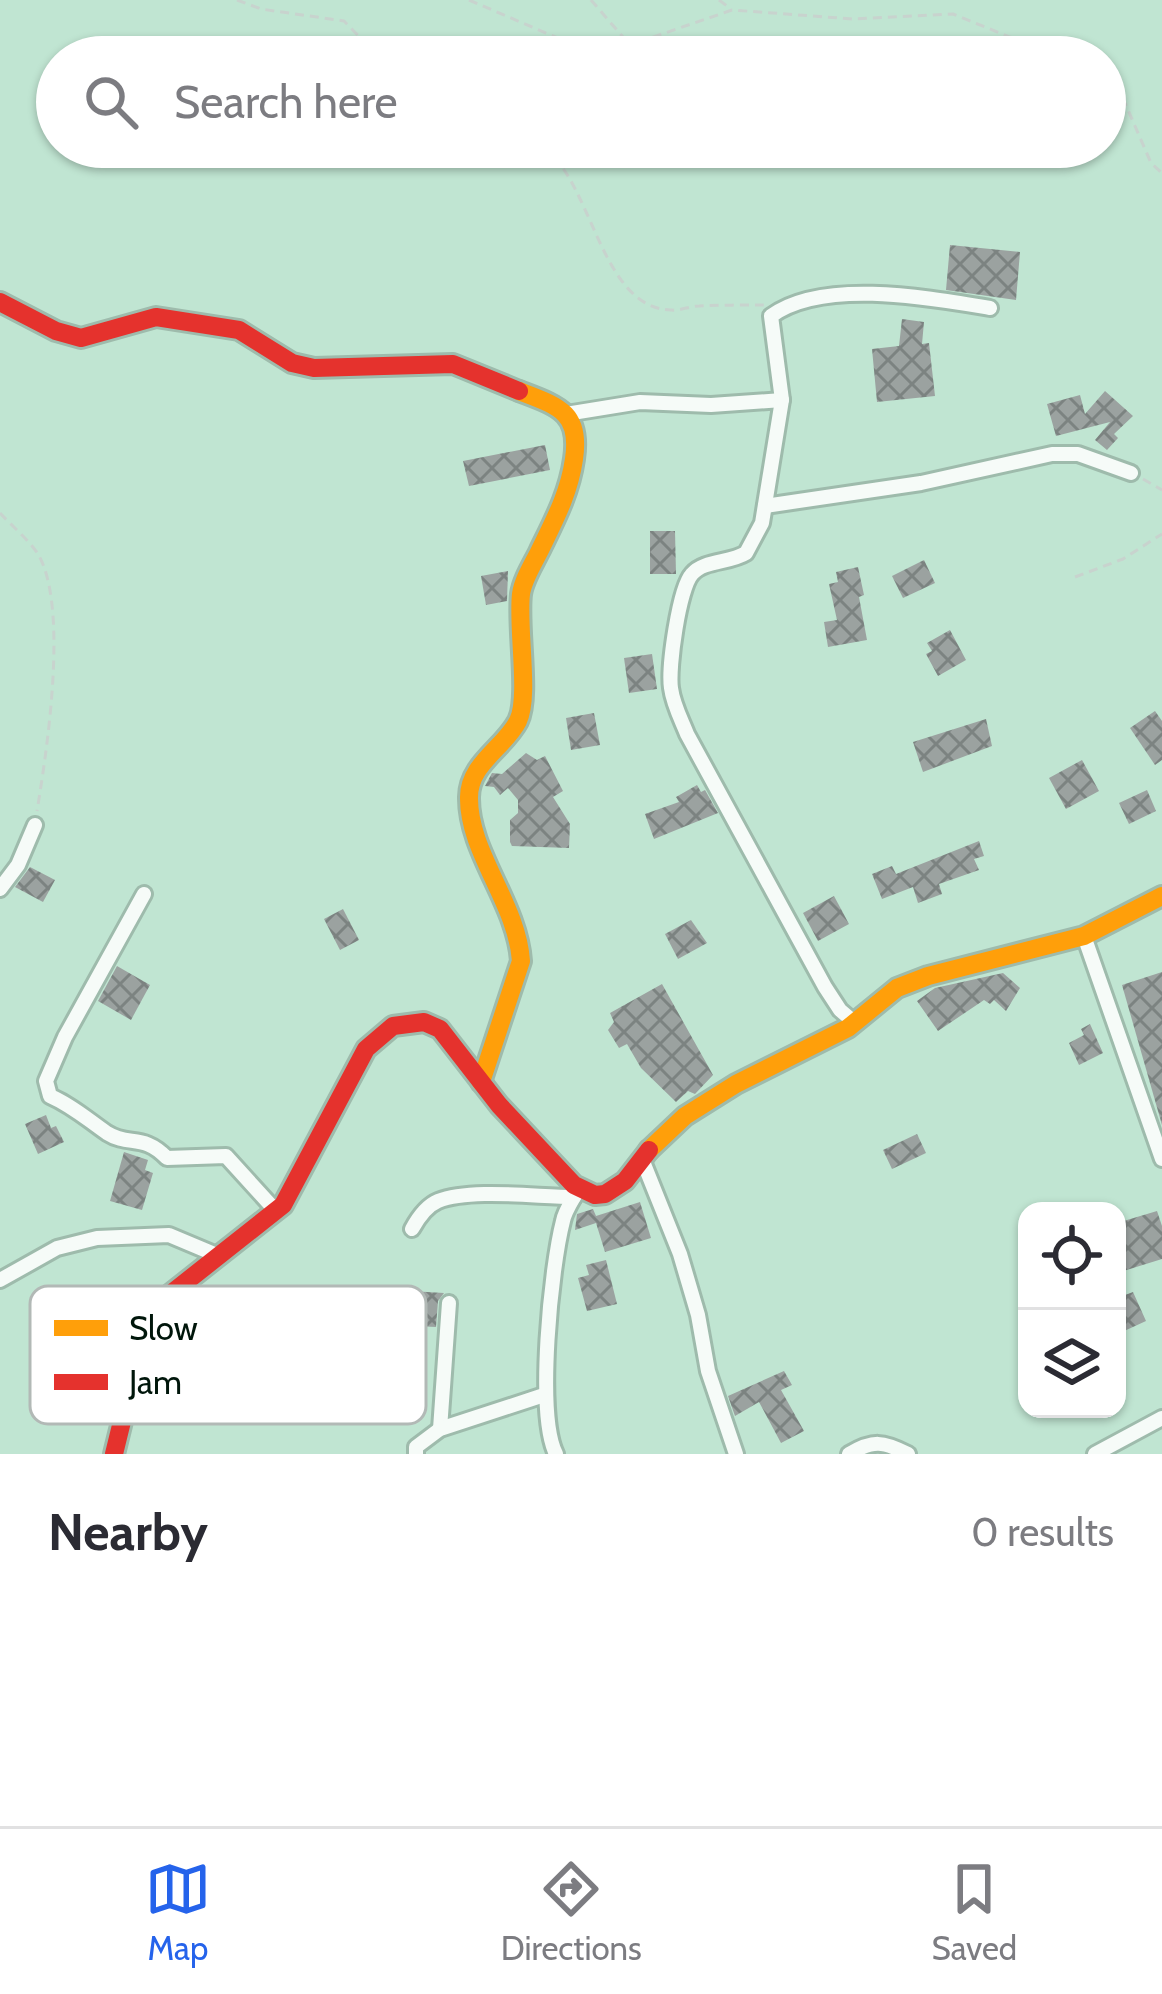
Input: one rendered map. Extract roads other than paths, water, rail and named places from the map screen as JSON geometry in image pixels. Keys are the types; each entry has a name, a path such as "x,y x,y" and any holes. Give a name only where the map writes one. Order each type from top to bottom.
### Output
{"street":[{"path":"854,1022 825,987 687,734 671,691 670,671 687,581 702,566 746,553 755,542 782,400 770,324 778,311 835,297 880,295 990,308"},
{"path":"2,305 81,338 156,317 239,330 292,363 314,368 453,364 555,405 566,414 577,438 570,489 522,587 518,632 524,703 519,720 478,769 468,791 471,824 499,884 520,946 520,961 481,1082"},
{"path":"566,414 640,402 711,406 782,400"},
{"path":"765,506 921,483 1052,454 1078,454 1131,472"},
{"path":"0,889 18,865 35,825"},
{"path":"144,894 65,1036 46,1081 50,1096 79,1109 110,1135 153,1143 167,1158 226,1156 276,1211"},
{"path":"412,1229 435,1202 463,1197 605,1194 625,1181 662,1134 685,1116 854,1022 912,981 1084,936 1162,896"},
{"path":"1084,936 1162,1159"},
{"path":"181,1286 276,1211 295,1187 365,1049 393,1025 424,1022 440,1029 577,1192"},
{"path":"642,1159 680,1254 708,1371 736,1454"},
{"path":"556,1454 544,1395 563,1218 577,1192"},
{"path":"0,1280 56,1248 97,1238 169,1235 219,1256"},
{"path":"440,1430 448,1304"},
{"path":"416,1454 416,1447 440,1430 544,1395"},
{"path":"1095,1454 1162,1418"},
{"path":"114,1454 121,1424"},
{"path":"849,1454 872,1442 888,1443 908,1454"}]}
